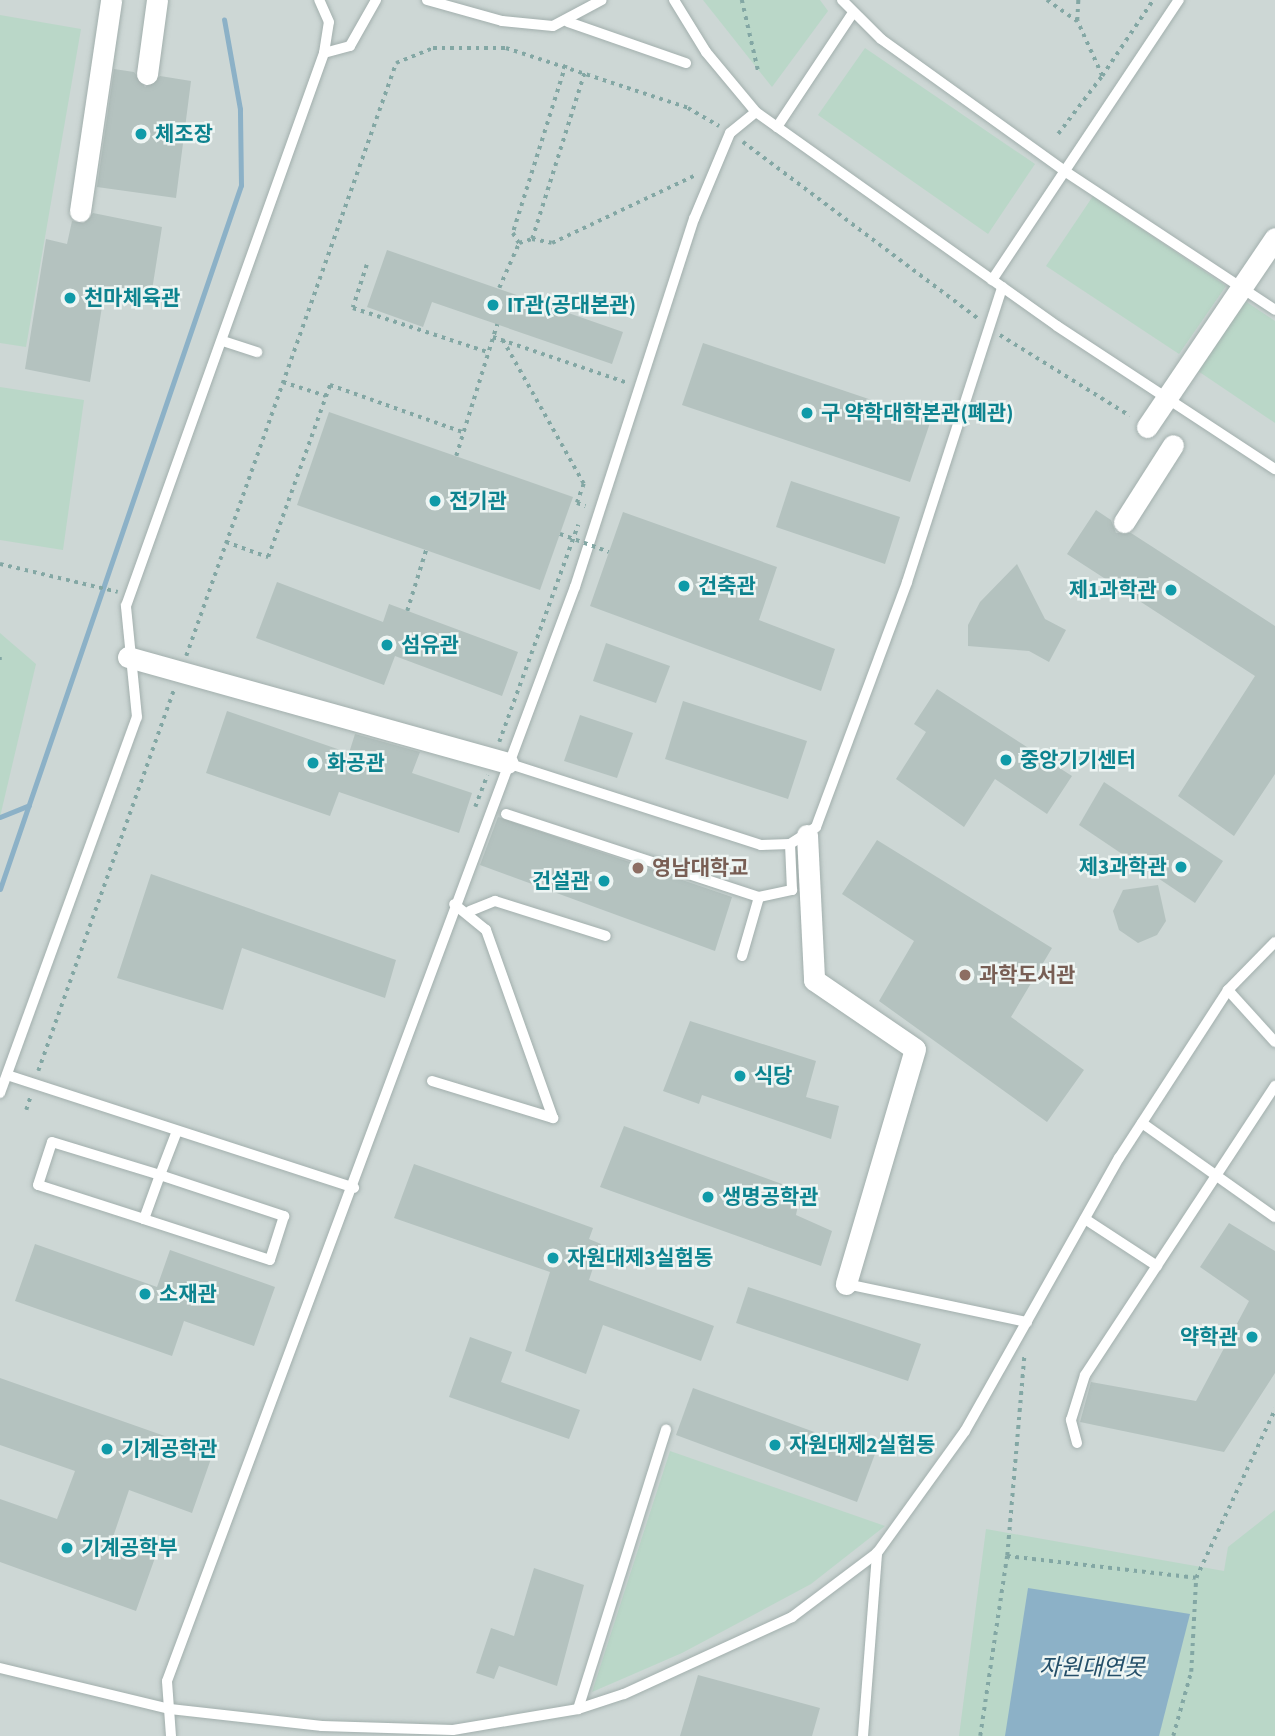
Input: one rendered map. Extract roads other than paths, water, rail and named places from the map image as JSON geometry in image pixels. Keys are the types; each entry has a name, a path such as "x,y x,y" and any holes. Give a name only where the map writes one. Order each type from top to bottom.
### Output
{"street":[{"path":"80,211 111,0"},
{"path":"147,74 157,0"},
{"path":"1147,427 1275,238"},
{"path":"1124,522 1173,446"},
{"path":"128,657 500,761"},
{"path":"799,840 814,980 915,1049 846,1284"}],"lane":[{"path":"0,1093 136,718 128,657 126,606 324,53 329,22 319,0"},
{"path":"324,53 350,46 376,0"},
{"path":"427,0 502,21 553,26 568,22 603,0"},
{"path":"674,0 706,52 756,112 1002,287 1275,469"},
{"path":"842,0 852,14 1066,172 1275,310"},
{"path":"992,280 1179,0"},
{"path":"777,127 852,14"},
{"path":"568,22 687,63"},
{"path":"171,1736 167,1681 354,1188 454,904 500,761 575,587 662,311 725,130 756,112"},
{"path":"506,814 759,897 792,890 799,840 822,817 898,607 1002,287"},
{"path":"223,341 257,352"},
{"path":"500,761 761,845 799,840"},
{"path":"742,956 759,897"},
{"path":"470,911 495,901 606,936"},
{"path":"432,1081 553,1118 486,930 470,911 454,904"},
{"path":"0,1668 170,1709 358,1732 453,1730 578,1709 683,1670 792,1618 877,1553 965,1431 1142,1123 1228,990 1275,942"},
{"path":"1228,990 1275,1042"},
{"path":"7,1075 354,1188"},
{"path":"1077,1443 1071,1420 1074,1398 1214,1176 1275,1086"},
{"path":"1142,1123 1275,1217"},
{"path":"144,1219 177,1131"},
{"path":"52,1142 284,1216 270,1260 144,1219 38,1185 52,1142"},
{"path":"1085,1219 1157,1266"},
{"path":"846,1284 1027,1322"},
{"path":"578,1709 666,1430"},
{"path":"863,1736 877,1553"}],"water":[{"name":"자원대연못","path":"1028,1588 1190,1614 1159,1736 1005,1736"}],"waterway":[{"path":"0,889 241,185 240,109 224,19"},
{"path":"0,817 29,805"}],"place":[{"name":"체조장","path":"141,134"},
{"name":"천마체육관","path":"70,298"},
{"name":"IT관(공대본관)","path":"493,305"},
{"name":"구 약학대학본관(폐관)","path":"807,413"},
{"name":"전기관","path":"435,501"},
{"name":"건축관","path":"684,586"},
{"name":"제1과학관","path":"1171,590"},
{"name":"섬유관","path":"387,645"},
{"name":"중앙기기센터","path":"1006,760"},
{"name":"화공관","path":"313,763"},
{"name":"제3과학관","path":"1181,867"},
{"name":"영남대학교","path":"638,868"},
{"name":"건설관","path":"604,881"},
{"name":"과학도서관","path":"965,975"},
{"name":"식당","path":"740,1076"},
{"name":"생명공학관","path":"708,1197"},
{"name":"자원대제3실험동","path":"553,1258"},
{"name":"소재관","path":"145,1294"},
{"name":"약학관","path":"1252,1337"},
{"name":"자원대제2실험동","path":"775,1445"},
{"name":"기계공학관","path":"107,1449"},
{"name":"기계공학부","path":"67,1548"}]}
